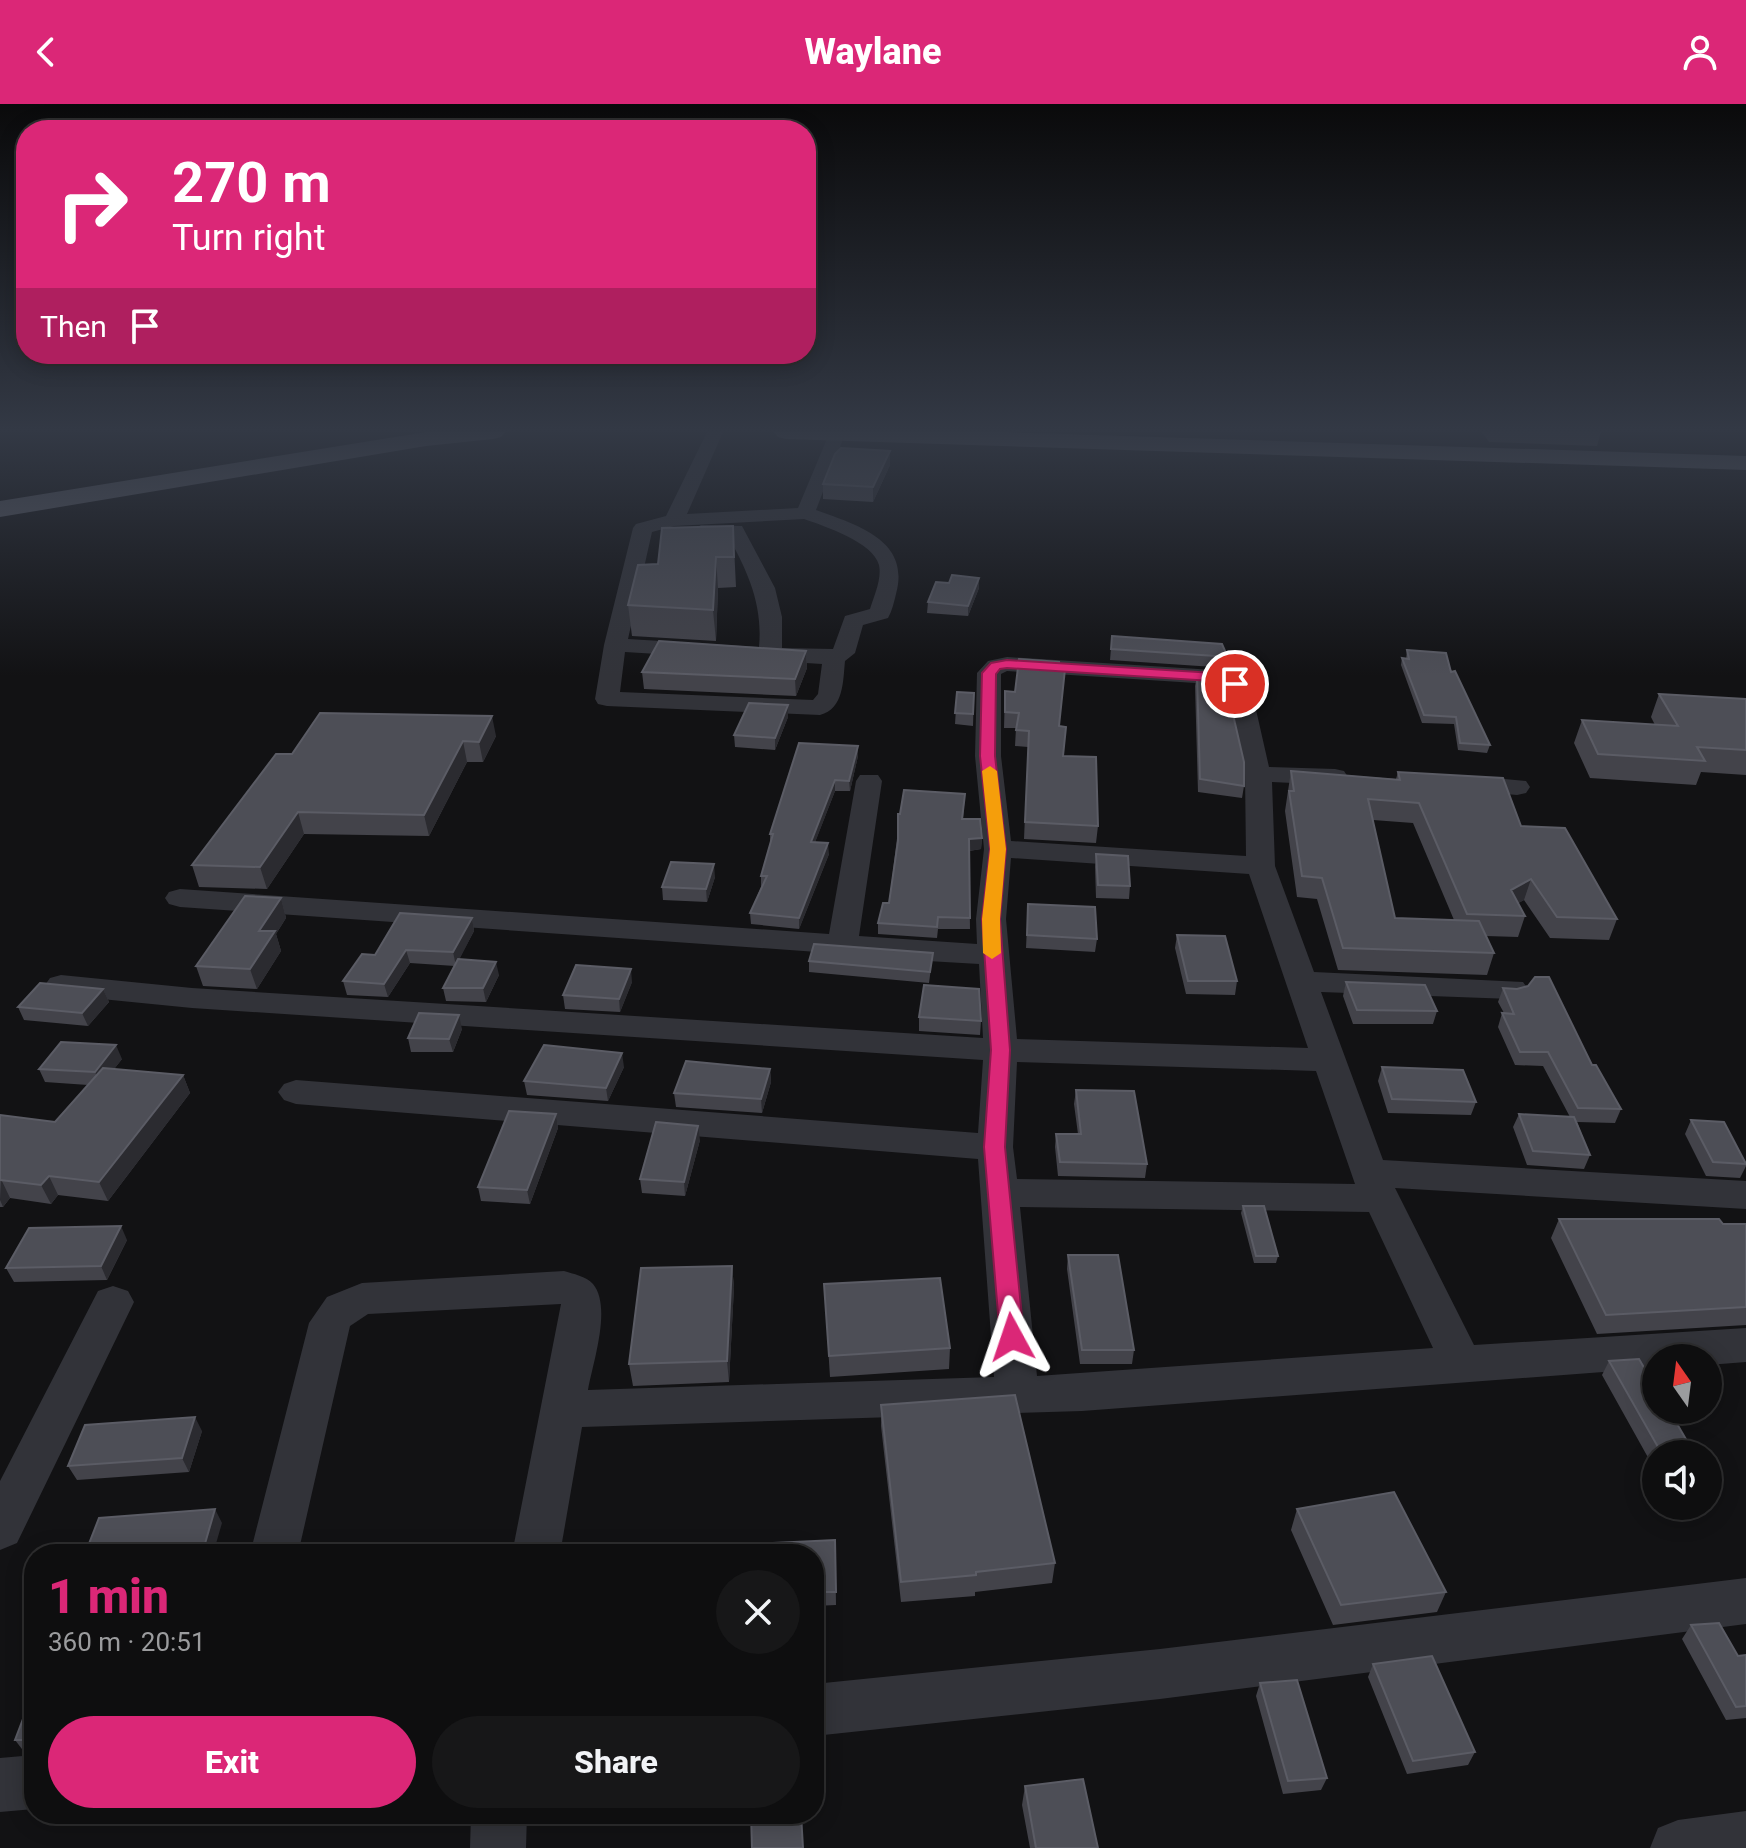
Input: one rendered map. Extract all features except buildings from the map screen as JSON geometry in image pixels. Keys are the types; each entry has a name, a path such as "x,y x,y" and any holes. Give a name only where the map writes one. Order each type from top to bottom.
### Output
{"street":[{"path":"674,520 677,513"},
{"path":"799,513 674,520 643,528 615,645 607,699 704,713 820,708 830,695 834,657"},
{"path":"642,533 735,530 804,513"},
{"path":"615,645 834,657 843,653 853,621 880,613 889,565 885,556 856,534 807,513"},
{"path":"735,530 766,587 773,631 770,652"},
{"path":"1017,1394 995,1147 1001,1050 991,919 998,849 988,756 989,673 996,666 1228,679 1240,692 1258,774 1261,866 1375,1186 1462,1363"},
{"path":"1258,774 1364,778"},
{"path":"842,947 869,781"},
{"path":"1440,782 1517,787"},
{"path":"998,849 1261,866"},
{"path":"180,898 842,947 992,955"},
{"path":"1302,981 1512,989"},
{"path":"45,983 192,998 1001,1050 1328,1060"},
{"path":"296,1092 995,1147"},
{"path":"999,1193 1375,1186 1746,1195"},
{"path":"276,1544 330,1323 336,1311 350,1301 564,1287 576,1292 582,1308 538,1544"},
{"path":"0,1528 113,1302"},
{"path":"563,1409 1082,1393 1462,1363 1746,1345"},
{"path":"824,1709 1160,1674 1746,1601"},
{"path":"0,1785 24,1783"},
{"path":"498,1848 499,1824"},
{"path":"1678,1848 1746,1839"}],"slow traffic":[{"path":"990,771 998,849 991,919 992,953"}],"route":[{"path":"1012,1337 995,1147 1001,1050 992,955 991,919 998,849 988,756 989,673 996,666 1007,664 1214,677 1228,679 1235,684"}]}
